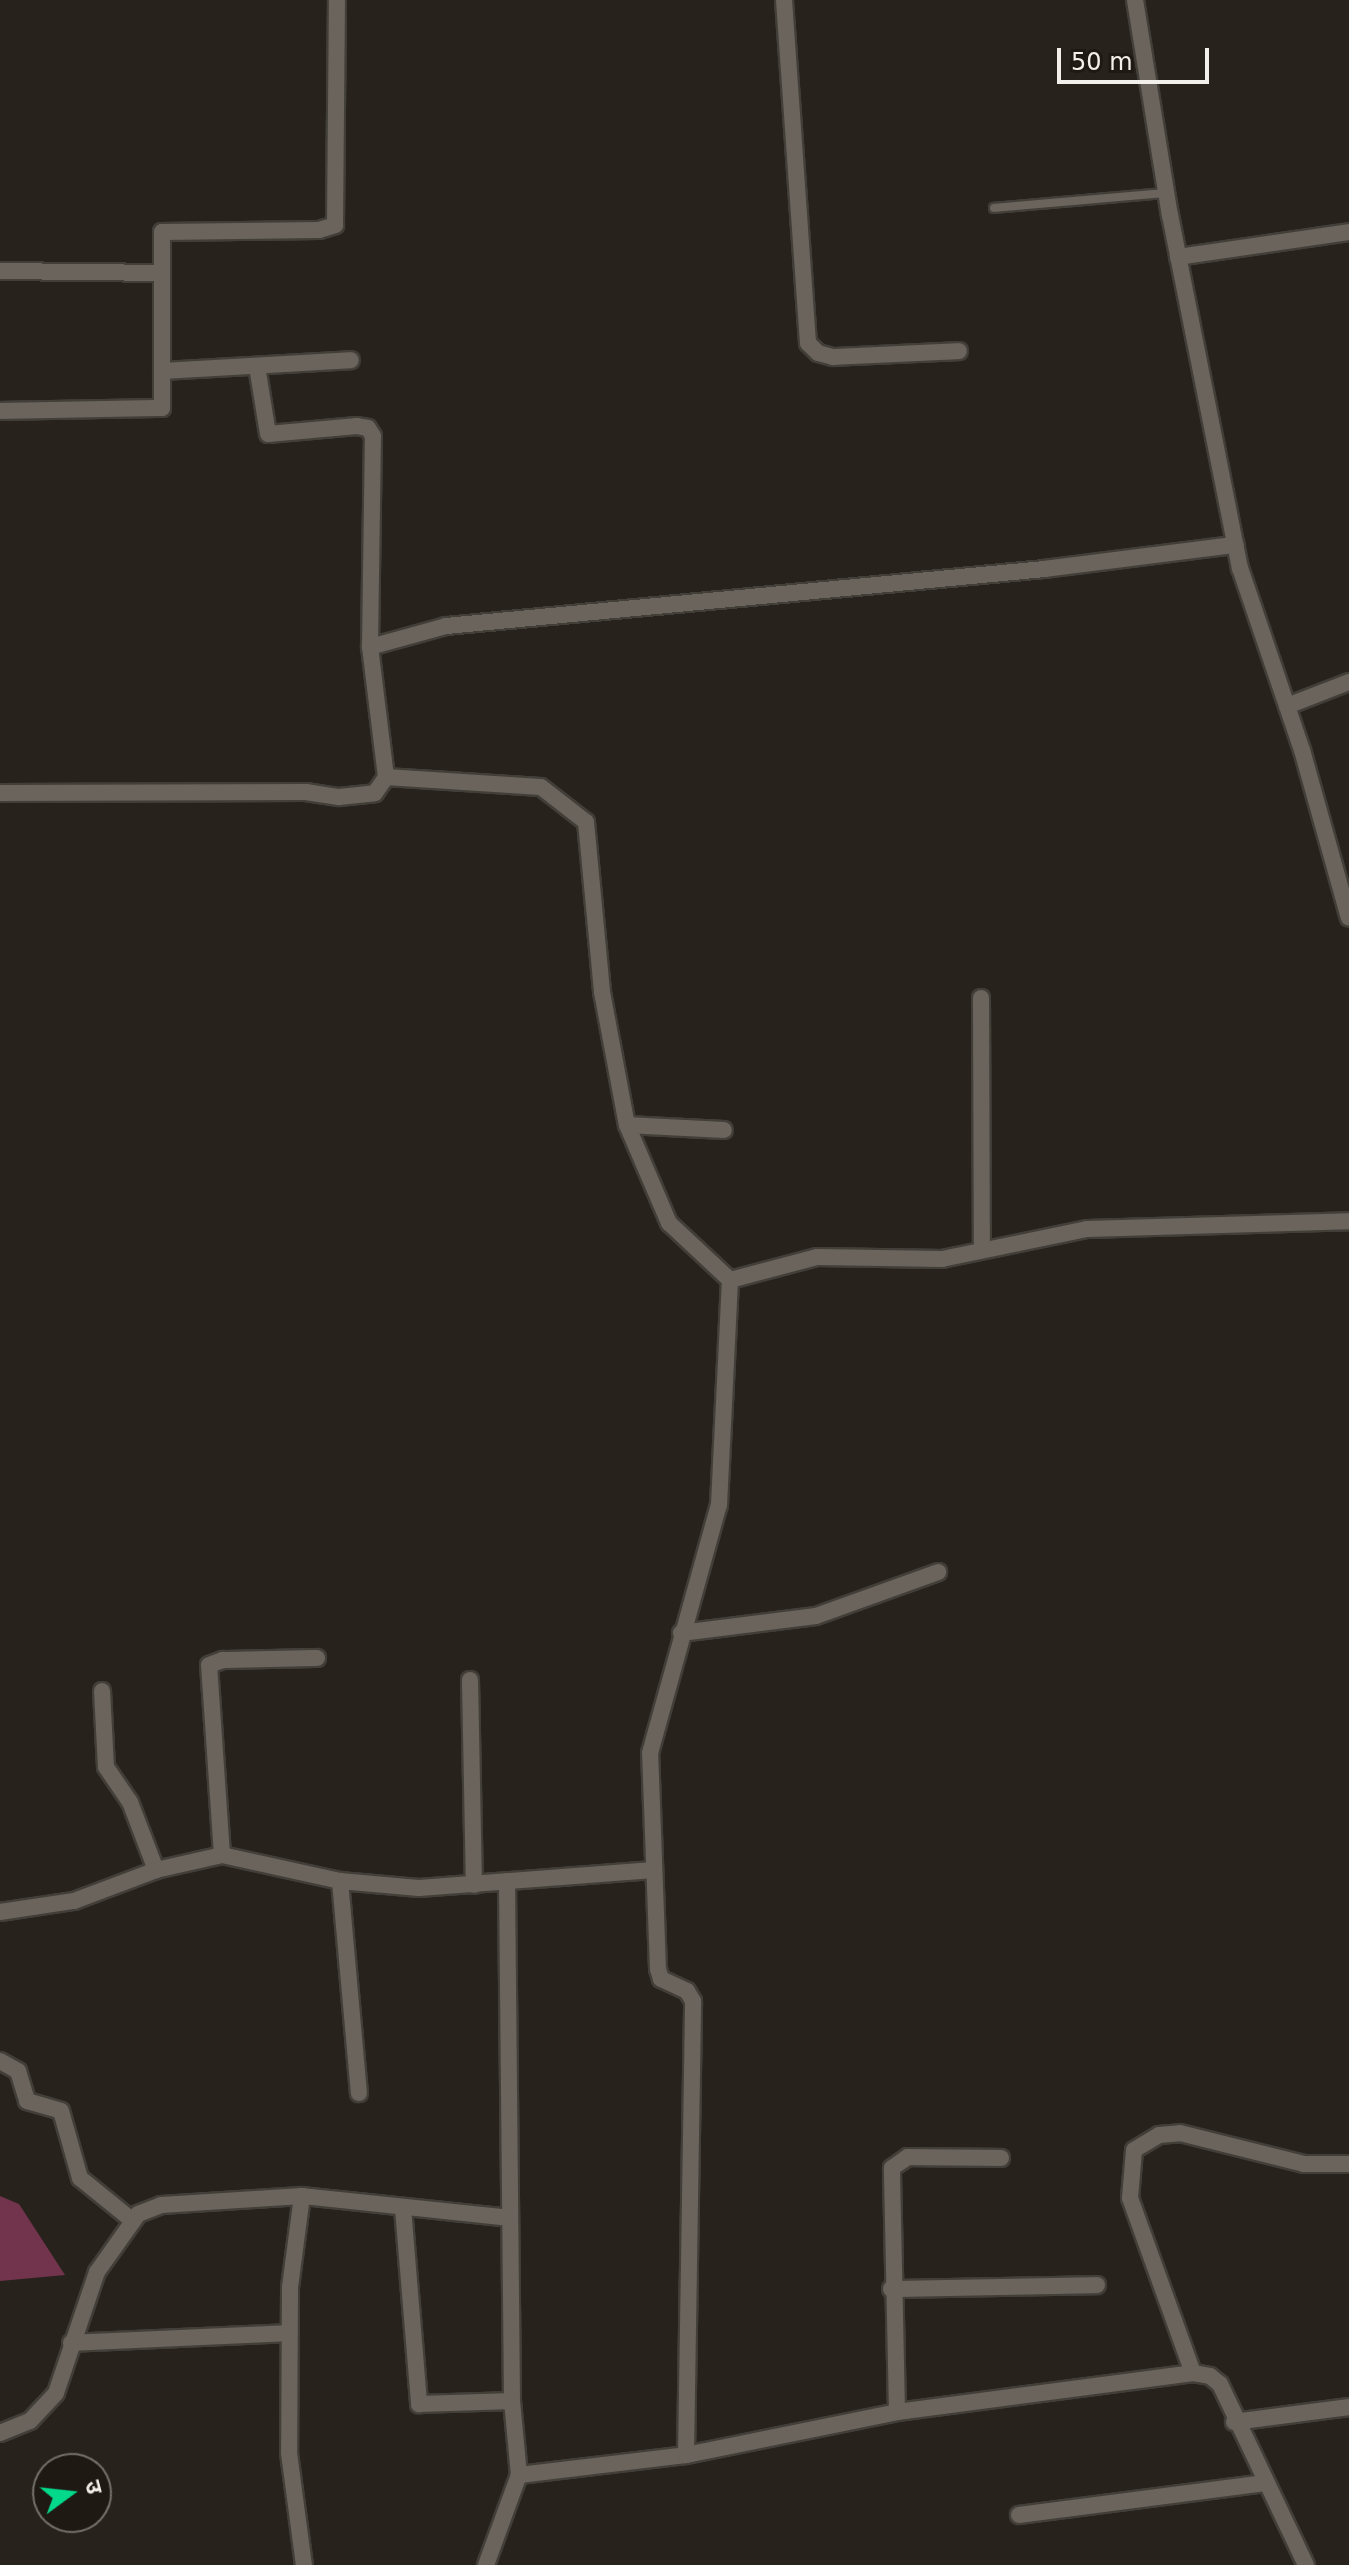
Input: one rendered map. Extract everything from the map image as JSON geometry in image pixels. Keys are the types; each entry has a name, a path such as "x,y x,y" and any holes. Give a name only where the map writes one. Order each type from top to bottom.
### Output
{"street":[{"path":"0,411 162,408 162,273 158,240 170,229 319,230 335,225 337,0"},
{"path":"784,0 808,343 818,353 833,357 959,351"},
{"path":"1135,0 1166,193 1235,545 1287,706 1349,918"},
{"path":"1178,257 1349,232"},
{"path":"0,271 162,273"},
{"path":"162,371 351,360"},
{"path":"0,793 306,792 339,797 375,793 386,777 370,647 373,436 368,428 357,426 268,434 257,366"},
{"path":"370,647 446,626 1044,569 1235,545"},
{"path":"1287,706 1349,682"},
{"path":"386,777 541,787 586,822 602,992 627,1125 669,1223 730,1280 719,1505 650,1753 658,1969 661,1979 687,1991 693,2001 686,2455"},
{"path":"981,998 982,1250"},
{"path":"627,1125 724,1130"},
{"path":"730,1280 817,1257 942,1259 1087,1229 1349,1221"},
{"path":"681,1633 816,1616 938,1572"},
{"path":"222,1855 209,1665 223,1660 317,1658"},
{"path":"470,1680 474,1885"},
{"path":"102,1691 106,1767 130,1802 156,1870"},
{"path":"0,1912 74,1901 156,1870 222,1855 340,1881 419,1888 653,1870"},
{"path":"340,1881 359,2093"},
{"path":"486,2565 519,2475 512,2401 507,1881"},
{"path":"0,2061 18,2071 27,2101 61,2111 80,2178 133,2221"},
{"path":"1193,2373 1130,2198 1134,2150 1159,2135 1180,2133 1304,2164 1349,2164"},
{"path":"897,2412 891,2289 892,2168 897,2160 1001,2158"},
{"path":"0,2433 30,2421 56,2393 97,2272 133,2221 161,2205 302,2196 510,2218"},
{"path":"302,2196 289,2333 289,2453 304,2565"},
{"path":"403,2208 419,2404 512,2401"},
{"path":"891,2289 1097,2285"},
{"path":"71,2343 289,2333"},
{"path":"519,2475 686,2455 897,2412 1193,2373 1210,2376 1220,2384 1234,2422 1306,2565"},
{"path":"1234,2422 1349,2407"},
{"path":"1019,2515 1265,2483"}],"lane":[{"path":"994,208 1166,193"}],"building":[{"path":"0,2196 19,2204 65,2275 0,2281"}]}
